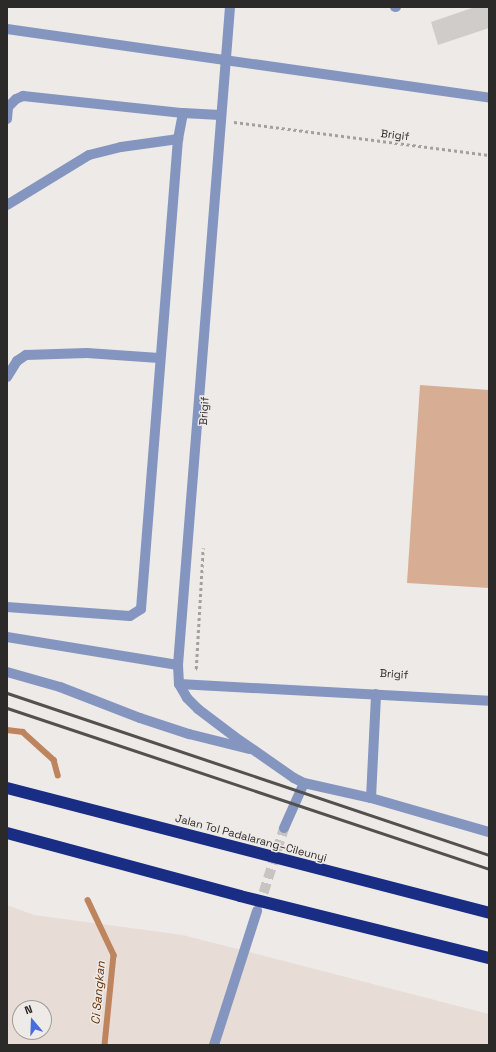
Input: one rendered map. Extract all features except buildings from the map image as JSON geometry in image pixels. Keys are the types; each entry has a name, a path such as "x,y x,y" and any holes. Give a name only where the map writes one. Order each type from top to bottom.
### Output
{"highway":[{"name":"Jalan Tol Padalarang–Cileunyi","path":"7,788 489,913"},
{"path":"7,833 240,896 489,958"}],"street":[{"path":"230,7 220,115 178,665 179,684 187,698 198,709 294,778 304,783 371,798 489,832"},
{"path":"7,29 489,98"},
{"path":"7,120 8,107 16,99 23,96 183,113 220,115"},
{"path":"7,607 130,616 141,609 159,358 178,140 183,113"},
{"path":"7,205 89,155 122,147 178,140"},
{"path":"7,377 17,361 26,355 87,353 159,358"},
{"path":"7,637 178,665"},
{"path":"7,672 60,687 140,718 189,734 254,750"},
{"path":"179,684 489,700"},
{"path":"371,798 376,694"},
{"path":"284,828 304,783"},
{"path":"214,1045 258,911"}],"path":[{"name":"Brigif","path":"230,122 489,155"},
{"path":"204,542 196,669 204,670"}],"shaded area":[{"path":"420,385 489,390 489,588 407,583"},
{"path":"7,905 34,915 183,935 489,1014 489,1045 7,1045"}],"waterway":[{"name":"Ci Sangkan","path":"7,730 23,732 54,760 58,775"},
{"name":"Ci Sangkan","path":"88,900 114,955 105,1045"}],"tunnel":[{"path":"259,907 284,828"}],"railway":[{"path":"7,693 489,855"},
{"path":"7,708 489,869"}]}
